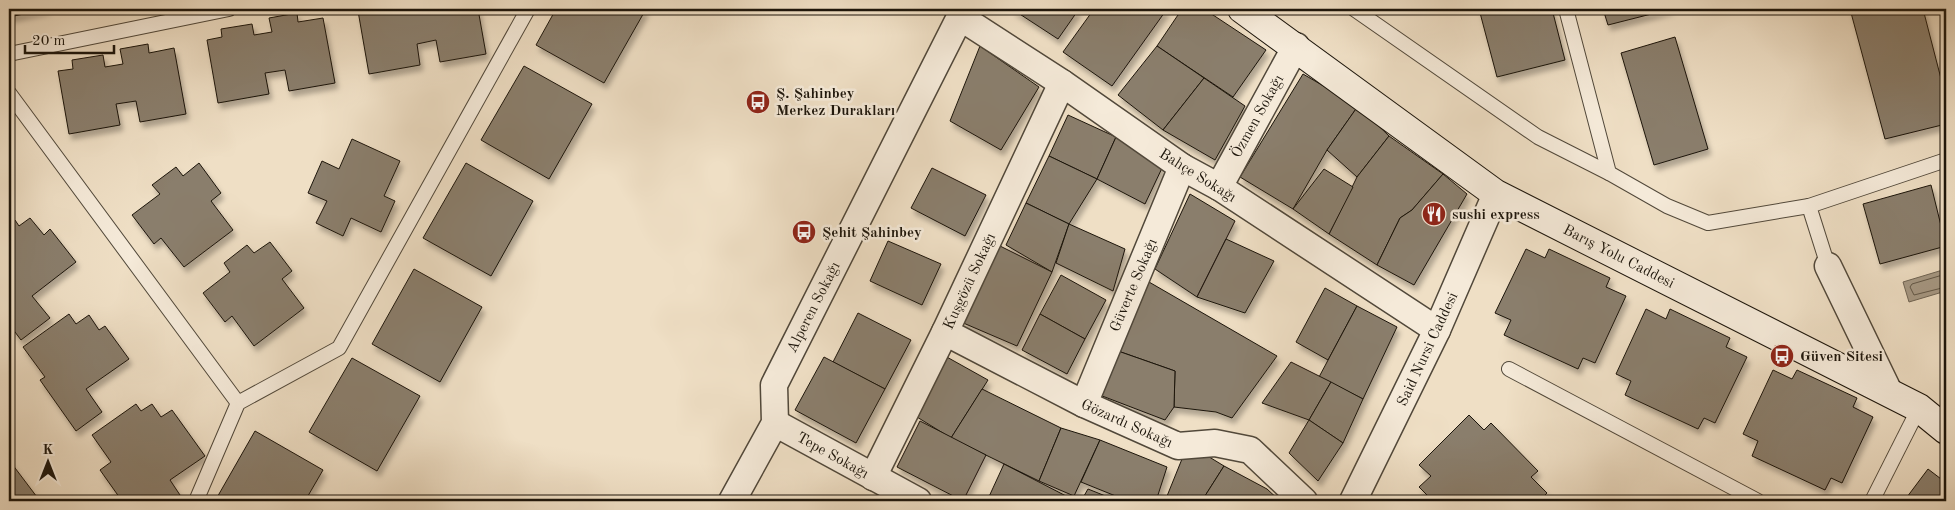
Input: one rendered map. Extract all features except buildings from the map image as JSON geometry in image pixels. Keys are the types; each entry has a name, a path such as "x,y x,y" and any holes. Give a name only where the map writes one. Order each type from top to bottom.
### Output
{"main road":[{"name":"Barış Yolu Caddesi","path":"1242,9 1296,46 1496,194 1888,392 1918,408 1946,430"}],"street":[{"name":"Bahçe Sokağı","path":"962,13 1182,167 1219,186 1437,330"},
{"name":"Alperen Sokağı","path":"775,424 774,385 962,13"},
{"name":"Özmen Sokağı","path":"1219,186 1296,46"},
{"name":"Kuşgözü Sokağı","path":"873,478 945,332 1062,84"},
{"name":"Güverte Sokağı","path":"1084,404 1182,167"},
{"name":"Said Nursi Caddesi","path":"1354,501 1437,330 1496,194"},
{"path":"1828,266 1888,392"},
{"name":"Gözardı Sokağı","path":"945,332 1084,404 1178,446 1215,443 1250,450 1304,501"},
{"name":"Tepe Sokağı","path":"775,424 918,501"},
{"path":"732,501 775,424"}],"lane":[{"path":"9,54 229,9"},
{"path":"196,501 238,403 339,348 528,9"},
{"path":"1354,9 1538,136 1668,206 1708,223 1809,206 1946,160"},
{"path":"1566,9 1608,173"},
{"path":"9,93 238,403"},
{"path":"1809,206 1828,266"},
{"path":"1509,369 1758,501"},
{"path":"1872,501 1918,408"}],"water":[{"path":"1946,269 1946,291 1909,302 1903,282"}],"place":[{"name":"Ş. Şahinbey Merkez Durakları","path":"758,102"},
{"name":"sushi express","path":"1434,214"},
{"name":"Şehit Şahinbey","path":"804,232"},
{"name":"Güven Sitesi","path":"1782,356"}]}
